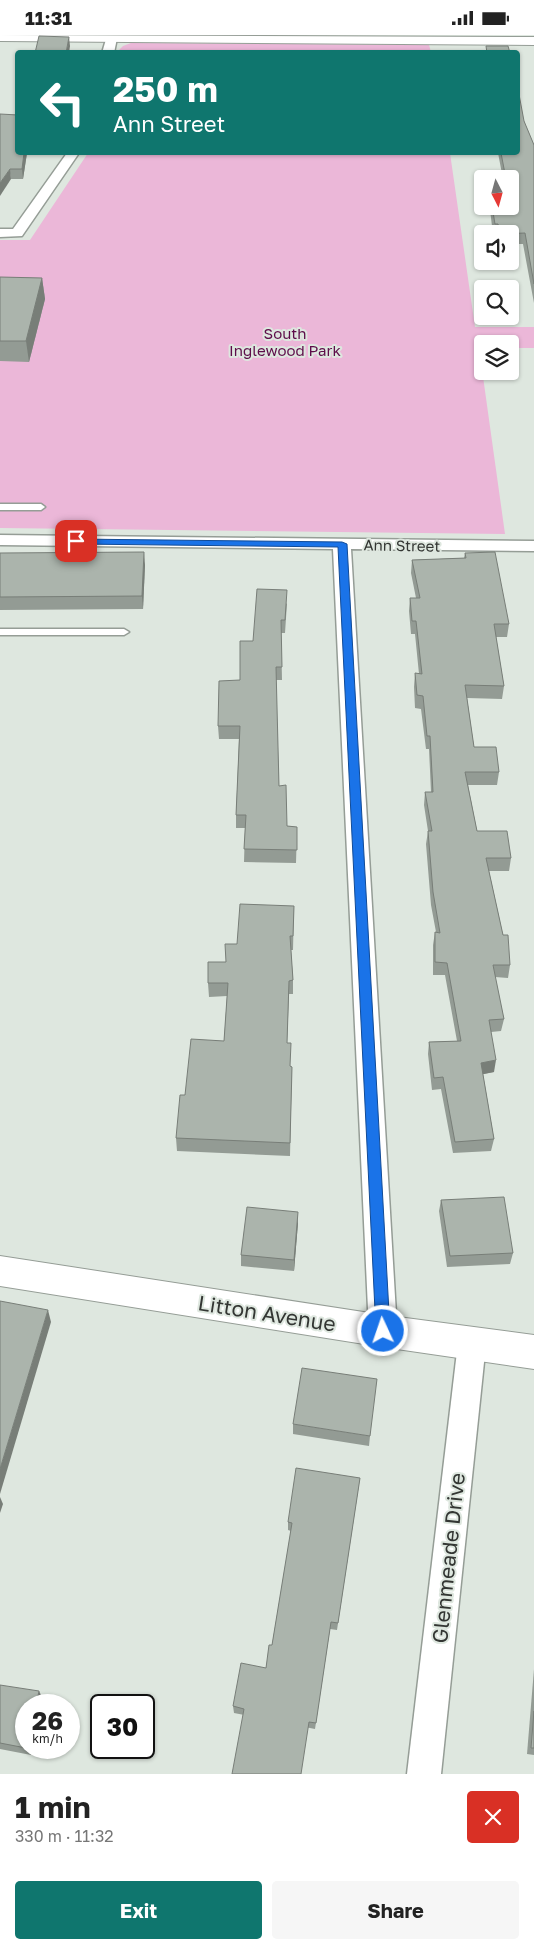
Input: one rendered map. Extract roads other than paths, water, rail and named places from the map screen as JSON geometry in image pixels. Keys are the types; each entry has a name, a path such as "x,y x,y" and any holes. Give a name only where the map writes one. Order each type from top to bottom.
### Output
{"street":[{"path":"0,37 470,38 534,41"},
{"path":"109,50 111,37"},
{"path":"0,233 16,233 72,155"},
{"name":"Ann Street","path":"0,540 534,547"},
{"path":"342,544 383,1331"},
{"name":"Litton Avenue","path":"0,1271 383,1331 534,1352"},
{"name":"Glenmeade Drive","path":"424,1774 472,1343"}],"lane":[{"path":"0,507 41,507"},
{"path":"0,632 124,632"}],"park label":[{"name":"South Inglewood Park","path":"285,342"}]}
